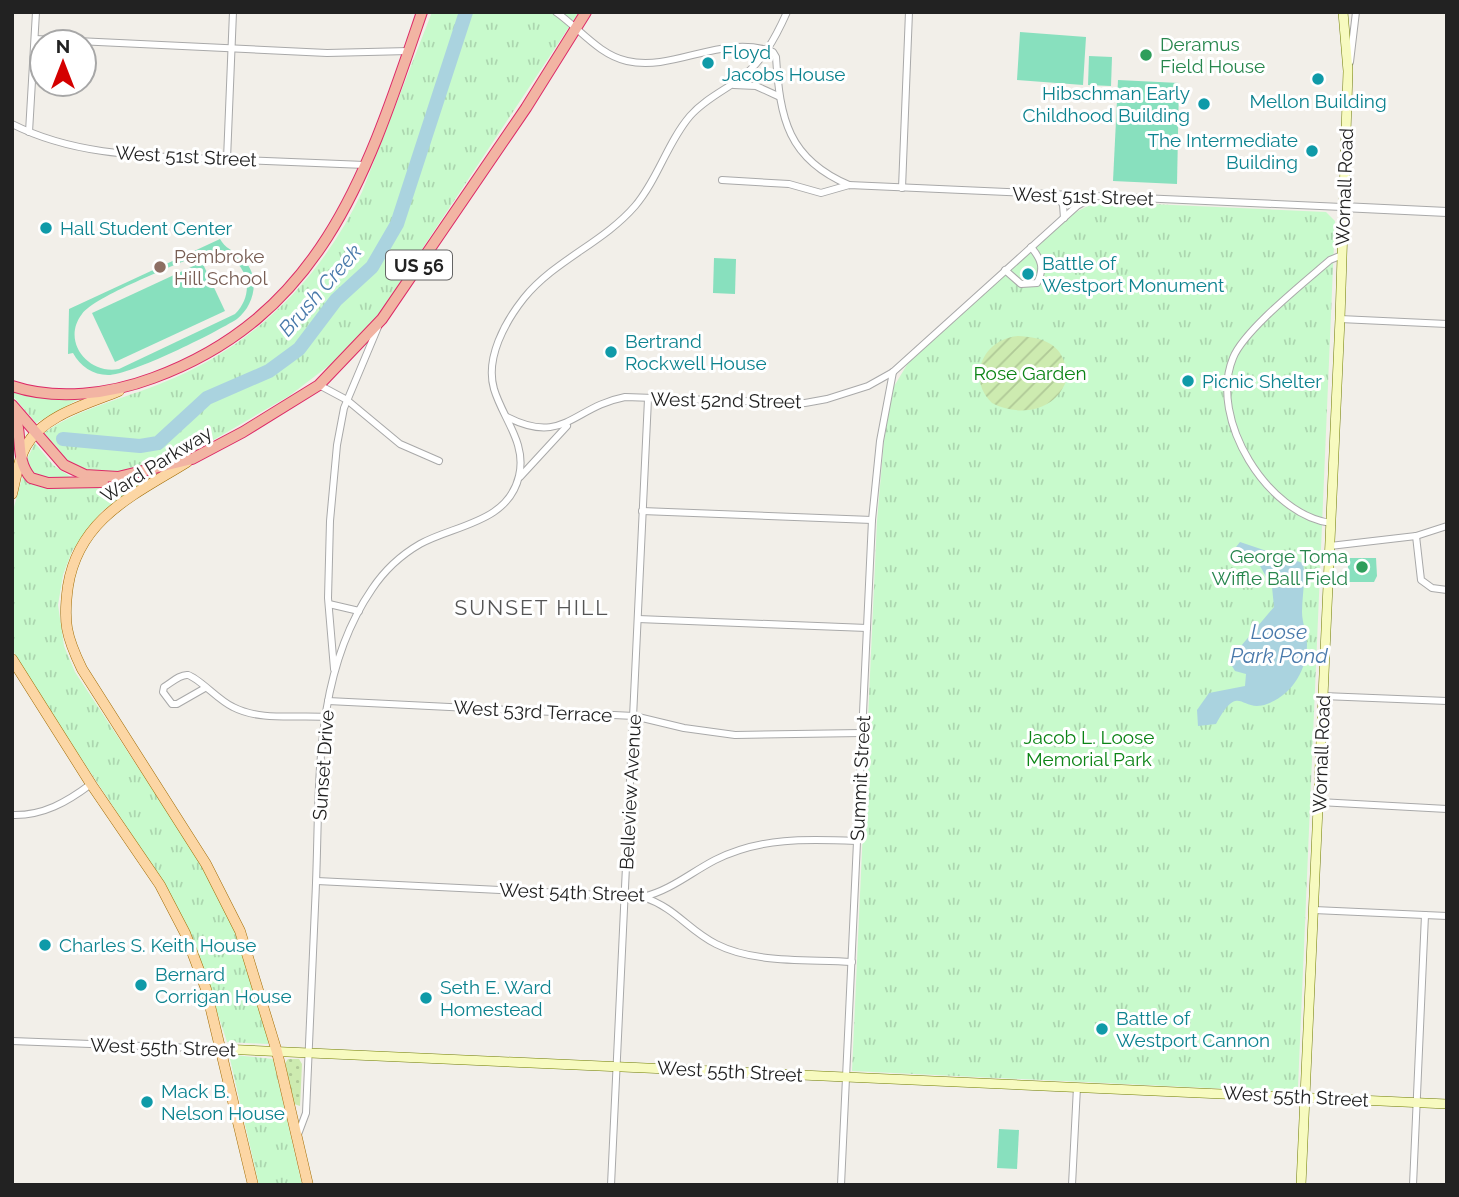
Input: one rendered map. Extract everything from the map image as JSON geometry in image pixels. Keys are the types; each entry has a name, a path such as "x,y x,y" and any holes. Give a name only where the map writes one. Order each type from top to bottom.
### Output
{"highway":[{"path":"12,386 64,394 126,388 174,370 219,347 258,320 293,287 322,247 365,165 422,12"},
{"name":"Ward Parkway","path":"192,459 319,385 382,319 473,187 586,12"},
{"name":"US 56","path":"12,405 55,456 75,472 118,478 192,459"},
{"path":"12,411 18,425 21,458 28,475 39,482 92,483 118,478"}],"main road":[{"name":"Wornall Road","path":"1301,1185 1340,319 1348,71 1343,12"},
{"path":"12,494 26,444 36,434 50,421 126,388"},
{"name":"Ward Parkway","path":"192,459 124,501 89,532 72,563 64,616 68,640 82,669 170,806 240,931 277,1052 308,1185"},
{"path":"12,659 91,784 160,885 185,933 206,989 253,1185"},
{"name":"West 55th Street","path":"220,1049 1447,1104"}],"street":[{"path":"227,159 233,12"},
{"path":"556,12 615,57 638,63 726,47 768,50 776,57 778,96 793,141 801,153 824,174 849,185"},
{"path":"519,478 519,445 494,389 492,375 496,351 512,314 557,264 633,208 651,186 690,116 731,85 768,50 787,12"},
{"path":"902,188 909,12"},
{"name":"Wornall Road","path":"1348,71 1356,12"},
{"path":"98,43 354,54 409,51"},
{"path":"731,85 756,86 778,96"},
{"path":"29,132 31,98"},
{"name":"West 51st Street","path":"12,124 66,145 103,151 365,165"},
{"name":"West 51st Street","path":"722,180 789,184 821,194 849,185 1447,212"},
{"path":"1057,195 1063,205 1063,218"},
{"name":"West 52nd Street","path":"507,417 538,429 568,424 585,410 603,401 625,397 805,402 850,393 893,372 1063,218 1093,197"},
{"path":"1004,270 1021,284 1037,283 1042,267 1040,258 1031,247"},
{"path":"1331,523 1316,521 1297,510 1262,481 1232,423 1228,383 1232,360 1244,341 1322,267 1342,254"},
{"path":"334,674 329,604 332,496 337,445 348,400 382,319"},
{"path":"1340,319 1447,324"},
{"name":"Summit Street","path":"841,1185 872,520 880,441 893,372"},
{"path":"319,385 348,400 400,444 439,461"},
{"name":"Belleview Avenue","path":"611,1185 648,399"},
{"name":"Sunset Drive","path":"297,1137 306,1114 325,717 334,674 359,611 371,590 401,557 430,540 490,515 505,501 519,478 568,424"},
{"path":"642,511 872,520"},
{"path":"1330,546 1416,536 1447,526"},
{"path":"1416,536 1421,580 1432,588 1447,590"},
{"path":"329,604 359,611"},
{"path":"638,620 867,628"},
{"path":"205,688 177,704 172,704 163,692 164,687 186,675 205,688 227,704 257,715 325,717"},
{"path":"1324,696 1447,701"},
{"name":"West 53rd Terrace","path":"328,701 634,716 684,728 736,734 862,733"},
{"path":"12,815 46,811 70,800 91,784"},
{"path":"1319,802 1447,809"},
{"name":"West 54th Street","path":"317,881 643,897 660,893 717,859 757,844 798,838 857,841"},
{"path":"643,897 661,903 703,937 730,950 755,956 852,962"},
{"path":"1314,910 1447,916"},
{"path":"1413,1185 1425,915"},
{"name":"West 55th Street","path":"12,1041 220,1049"},
{"path":"1072,1185 1077,1087"}],"green space":[{"path":"432,12 579,12 379,314 331,364 289,396 184,457 129,472 95,473 65,461 44,433 86,410 162,383 225,351 280,307 304,281 326,254 362,192"},
{"path":"1020,32 1086,37 1083,85 1017,80"},
{"path":"1089,56 1112,57 1111,86 1088,85"},
{"path":"1118,80 1179,83 1177,184 1113,181"},
{"name":"Jacob L. Loose Memorial Park","path":"1107,202 1326,212 1335,221 1298,1087 1294,1092 852,1071 877,521 884,440 893,388 908,363 1074,213 1088,206"},
{"path":"220,239 244,260 254,283 248,307 237,319 173,352 135,368 108,375 92,371 83,366 73,353 68,354 69,309","holes":["217,252 236,262 246,277 246,296 235,314 119,369 97,367 81,354 76,345 76,324 90,307 118,290 198,255"]},
{"path":"714,258 736,259 735,294 713,293"},
{"path":"202,262 225,311 115,362 92,313"},
{"name":"Rose Garden","path":"1018,336 1042,340 1055,347 1064,360 1066,369 1081,370 1080,382 1066,381 1053,399 1035,409 1013,410 992,403 980,382 982,361 996,344"},
{"path":"12,390 79,399 36,423 12,395"},
{"path":"35,443 53,465 74,479 42,479 32,475 26,461"},
{"path":"23,475 98,485 143,483 102,511 72,551 63,575 58,605 64,646 75,672 203,866 236,933 269,1039 268,1044 227,1042 196,948 164,883 20,666 12,647 12,514"},
{"name":"George Toma Wiffle Ball Field","path":"1348,558 1376,558 1377,576 1374,582 1348,582"},
{"path":"234,1055 273,1059 302,1185 259,1185 230,1059"},
{"path":"288,1059 299,1059 302,1064 300,1106 294,1104 285,1063"},
{"path":"999,1129 1019,1130 1017,1169 997,1168"}],"water":[{"name":"Loose Park Pond","path":"1240,542 1303,563 1302,612 1307,644 1304,663 1291,688 1276,700 1258,706 1236,701 1230,704 1216,724 1198,726 1197,710 1209,693 1245,686 1246,674 1235,671 1232,666 1241,646 1274,607 1272,587 1260,566 1236,547"}],"waterway":[{"name":"Brush Creek","path":"63,439 140,446 158,443 207,398 269,371 299,349 336,300 372,267 397,224 466,12"}],"place":[{"name":"Deramus Field House","path":"1146,55"},
{"name":"Floyd Jacobs House","path":"708,63"},
{"name":"Mellon Building","path":"1318,79"},
{"name":"Hibschman Early Childhood Building","path":"1204,104"},
{"name":"The Intermediate Building","path":"1312,151"},
{"name":"Hall Student Center","path":"46,228"},
{"name":"Pembroke Hill School","path":"160,267"},
{"name":"Battle of Westport Monument","path":"1028,274"},
{"name":"Bertrand Rockwell House","path":"611,352"},
{"name":"Picnic Shelter","path":"1188,381"},
{"name":"George Toma Wiffle Ball Field","path":"1362,567"},
{"name":"Charles S. Keith House","path":"45,945"},
{"name":"Bernard Corrigan House","path":"141,985"},
{"name":"Seth E. Ward Homestead","path":"426,998"},
{"name":"Battle of Westport Cannon","path":"1102,1029"},
{"name":"Mack B. Nelson House","path":"147,1102"}],"district":[{"name":"SUNSET HILL","path":"532,607"}]}
